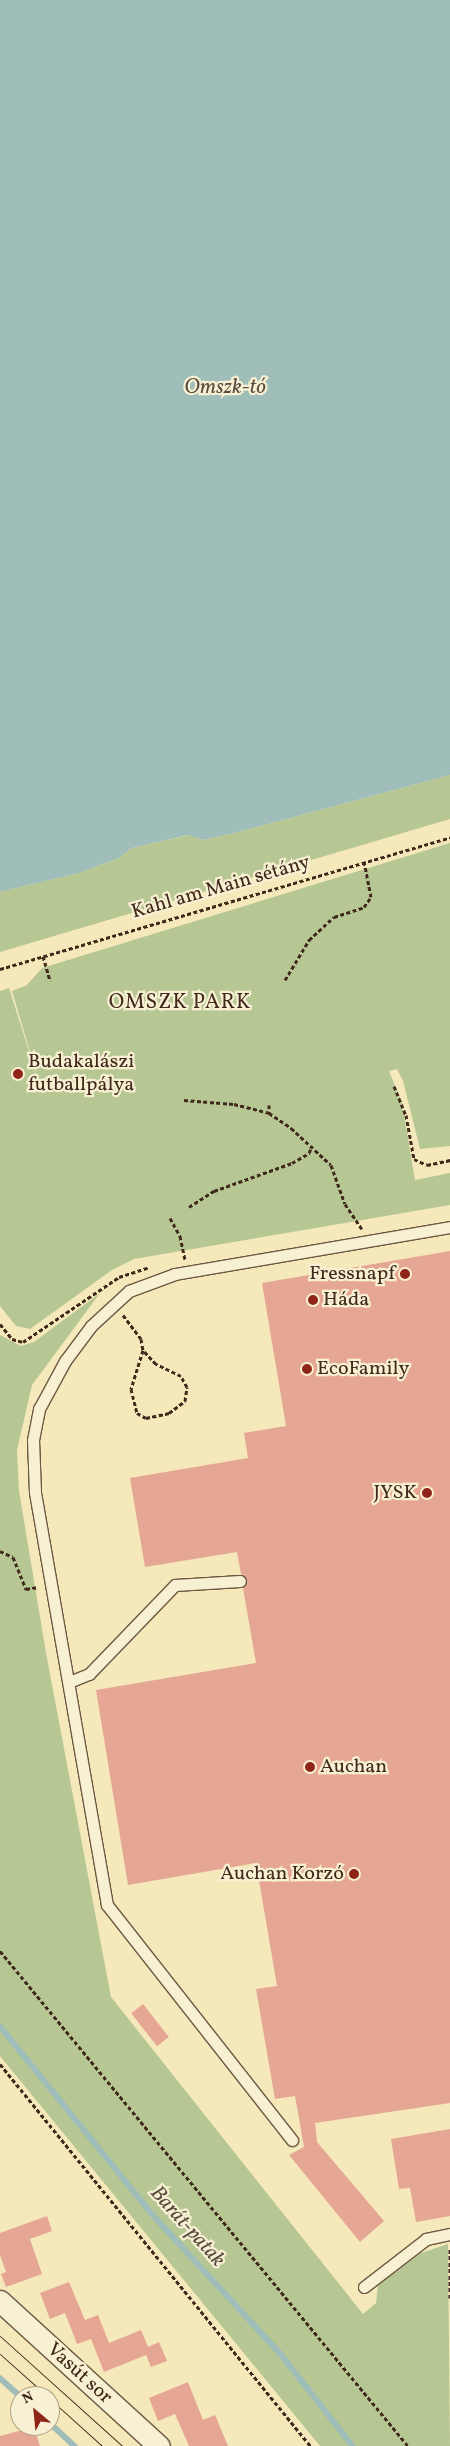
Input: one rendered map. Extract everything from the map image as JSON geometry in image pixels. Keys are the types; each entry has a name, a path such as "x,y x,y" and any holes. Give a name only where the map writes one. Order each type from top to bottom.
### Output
{"street":[{"name":"Vasút sor","path":"0,2301 159,2446"}],"lane":[{"path":"292,2140 108,1905 35,1492 33,1440 39,1409 65,1361 114,1303 129,1291 187,1272 450,1227"},
{"path":"69,1682 89,1674 175,1585 240,1581"},
{"path":"364,2287 426,2239 450,2234"}],"path":[{"name":"Kahl am Main sétány","path":"0,969 450,836"},
{"path":"285,980 309,940 334,917 364,907 371,897 364,861"},
{"path":"43,956 50,981"},
{"path":"394,1086 406,1115 414,1159 427,1165 450,1160"},
{"path":"184,1100 234,1104 269,1113 312,1146 331,1165 365,1242"},
{"path":"268,1105 269,1113"},
{"path":"189,1207 214,1191 292,1163 309,1153 312,1146"},
{"path":"170,1218 180,1236 187,1272"},
{"path":"0,1324 12,1339 23,1342 119,1277 129,1291"},
{"path":"114,1303 141,1339 143,1350 131,1389 137,1413 146,1418 169,1414 185,1401 187,1388 181,1376 156,1364 143,1350"},
{"path":"0,1551 13,1557 26,1589 52,1584"},
{"path":"0,1951 408,2446"},
{"path":"0,2064 310,2446"},
{"path":"450,2243 450,2298"}],"green space":[{"path":"450,775 450,819 0,952 0,892 79,873 119,858 132,848 189,835 203,840 235,833"},
{"path":"450,843 450,1146 420,1149 403,1081 397,1069 389,1071 402,1103 415,1180 450,1173 450,1205 134,1259 112,1270 30,1329 16,1326 0,1306 0,991 9,988 40,1086 12,991 27,985 42,968"},
{"path":"100,1293 32,1385 17,1450 19,1491 46,1653 111,1997 363,2314 376,2303 378,2285 421,2253 448,2244 450,2446 320,2446 0,2056 0,1335 21,1346 34,1342"}],"water":[{"name":"Omszk-tó","path":"0,0 450,0 450,775 235,833 203,840 188,835 132,848 119,858 79,873 0,892"}],"building":[{"name":"Auchan Korzó","path":"450,1251 450,2103 315,2123 317,2142 384,2221 360,2242 289,2155 304,2147 295,2096 275,2099 256,1989 277,1986 256,1863 128,1885 96,1690 256,1663 243,1588 247,1580 241,1574 237,1552 145,1567 130,1478 248,1458 244,1433 286,1426 262,1283"},
{"path":"143,2004 169,2037 157,2046 131,2013"},
{"path":"450,2129 450,2216 416,2222 410,2188 399,2189 391,2139"},
{"path":"47,2216 52,2231 30,2239 42,2274 6,2287 1,2274 6,2272 0,2255 0,2233"},
{"path":"69,2282 85,2320 98,2315 109,2343 141,2330 148,2347 159,2342 167,2361 151,2367 146,2355 104,2372 91,2339 77,2344 65,2313 50,2319 40,2293"},
{"path":"188,2382 203,2420 215,2415 228,2446 189,2446 175,2414 158,2421 149,2398"},
{"path":"10,2433 10,2436 37,2436 40,2446 0,2446 0,2436"}],"waterway":[{"name":"Barát-patak","path":"0,2026 153,2215 280,2353 353,2446"},
{"path":"0,2378 10,2387"},
{"path":"60,2432 75,2446"}],"tram line":[{"path":"0,2336 122,2446"},
{"path":"0,2354 36,2386"},
{"path":"60,2408 102,2446"}],"place":[{"name":"Budakalászi futballpálya","path":"18,1074"},
{"name":"Fressnapf","path":"405,1274"},
{"name":"Háda","path":"313,1300"},
{"name":"EcoFamily","path":"307,1369"},
{"name":"JYSK","path":"427,1493"},
{"name":"Auchan","path":"310,1767"},
{"name":"Auchan Korzó","path":"354,1874"}],"district":[{"name":"OMSZK PARK","path":"180,1003"}]}
